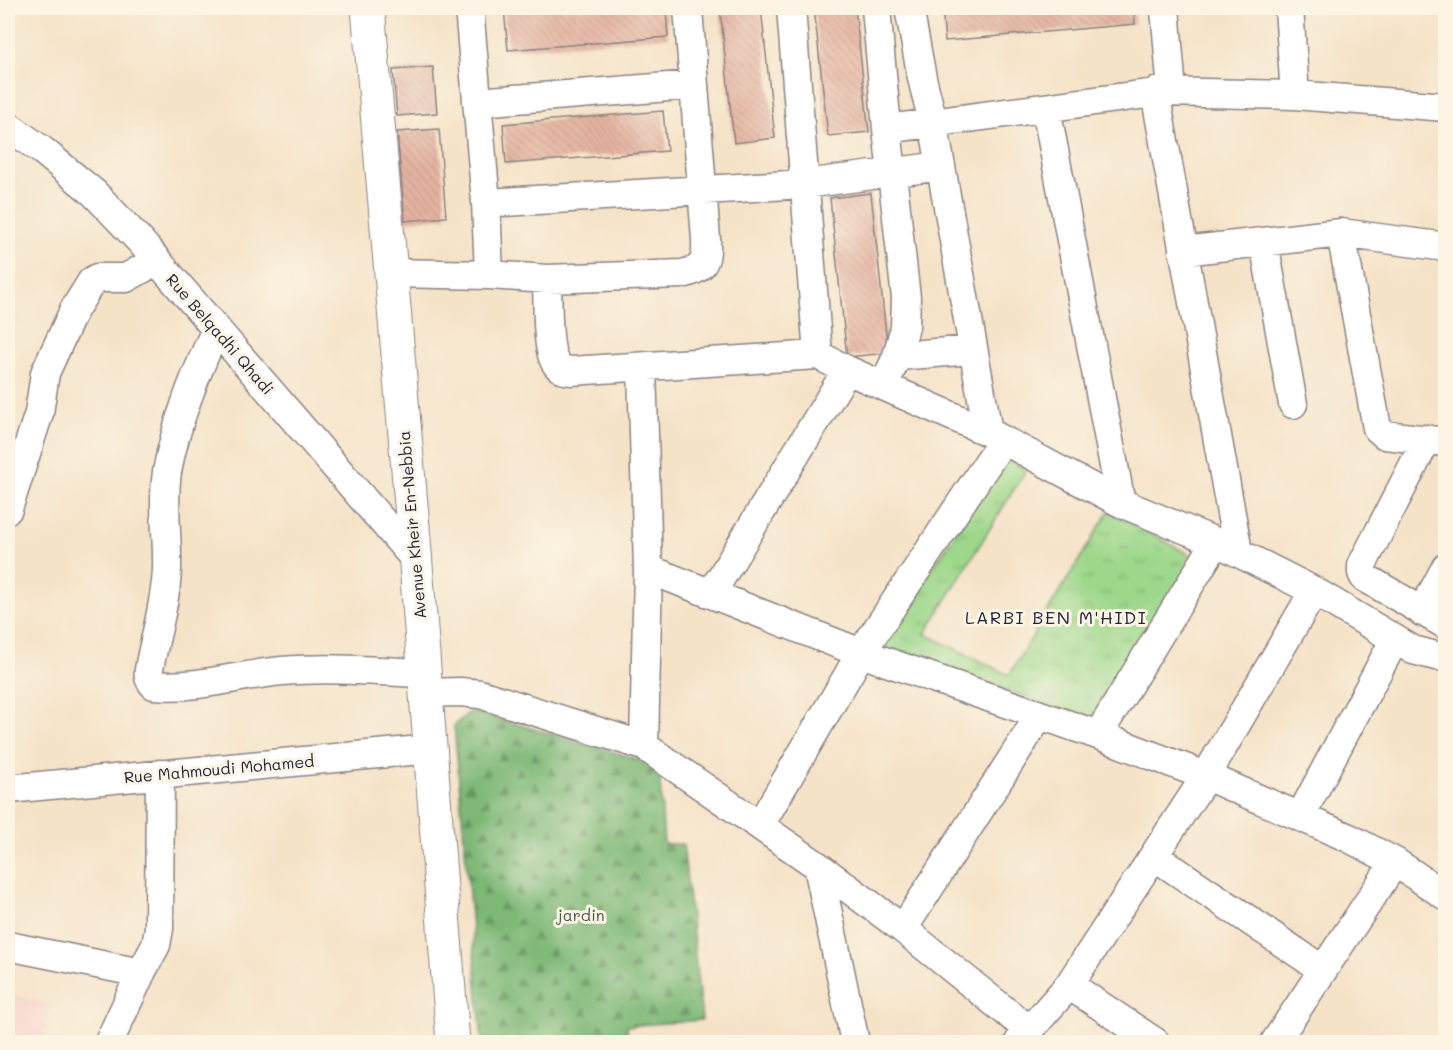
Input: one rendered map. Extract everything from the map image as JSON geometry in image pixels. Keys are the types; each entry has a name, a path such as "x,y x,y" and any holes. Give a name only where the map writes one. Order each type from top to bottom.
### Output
{"main road":[{"name":"Avenue Kheir En-Nebbia","path":"368,8 431,749 453,1042"}],"street":[{"path":"469,8 486,203 489,275"},
{"path":"391,273 547,279 681,274 693,271 702,265 706,254 688,8"},
{"path":"791,8 818,355"},
{"path":"876,8 891,172 906,298 905,327 897,356 884,386"},
{"path":"760,825 861,653 995,436 973,351 933,122 909,8"},
{"path":"1098,735 1227,547 1183,251 1164,92 1165,8"},
{"path":"1289,8 1295,95"},
{"path":"477,102 694,85"},
{"path":"887,129 1164,92 1295,95 1446,107"},
{"path":"1046,108 1121,503"},
{"name":"Rue Belqadhi Qhadi","path":"8,126 94,193 216,329 415,559"},
{"path":"486,203 805,184 940,166"},
{"path":"1183,251 1341,233 1446,247"},
{"path":"1341,233 1377,428 1385,435 1436,440 1361,570 1364,577 1434,618 1446,567"},
{"path":"1264,242 1293,404"},
{"path":"8,508 14,468 39,413 45,373 74,310 92,281 97,278 126,278 156,261"},
{"path":"547,279 551,351 556,363 562,369 571,371 818,355 995,436 1121,503 1227,547 1314,591 1418,652 1446,656"},
{"path":"216,329 190,386 177,428 167,474 164,505 167,572 148,675 154,685 173,686 282,671 349,670 480,694 644,746 760,825 903,929 1024,1036 1069,985 1154,856 1206,776 1314,591"},
{"path":"897,356 973,351"},
{"path":"642,367 648,569 644,746"},
{"path":"711,594 847,370"},
{"path":"648,569 861,653 1098,735 1206,776 1349,838 1395,862 1446,896"},
{"path":"1300,817 1395,639"},
{"path":"903,929 1040,715"},
{"name":"Rue Mahmoudi Mohamed","path":"8,789 431,749"},
{"path":"109,1042 156,945 159,929 160,774"},
{"path":"1154,856 1323,970"},
{"path":"1275,1042 1395,862"},
{"path":"818,866 855,1042"},
{"path":"8,946 141,973"},
{"path":"1069,985 1155,1042"}],"shaded area":[{"path":"8,994 50,1004 43,1042 8,1042"}],"green space":[{"path":"1005,458 1026,470 925,634 1009,675 1109,511 1196,558 1092,719 880,648"},
{"name":"jardin","path":"471,711 659,765 664,844 683,844 702,1020 627,1026 628,1042 482,1042 454,725"}],"building":[{"path":"666,8 668,37 508,50 504,9"},
{"path":"720,8 761,8 775,138 734,143"},
{"path":"814,8 855,8 869,132 828,136"},
{"path":"942,8 1134,8 1135,24 945,41"},
{"path":"433,67 437,113 397,116 393,70"},
{"path":"663,111 667,151 506,164 503,124"},
{"path":"439,129 446,217 405,221 397,132"},
{"path":"871,193 888,353 847,357 830,198"}],"district":[{"name":"LARBI BEN M'HIDI","path":"1056,618"}]}
